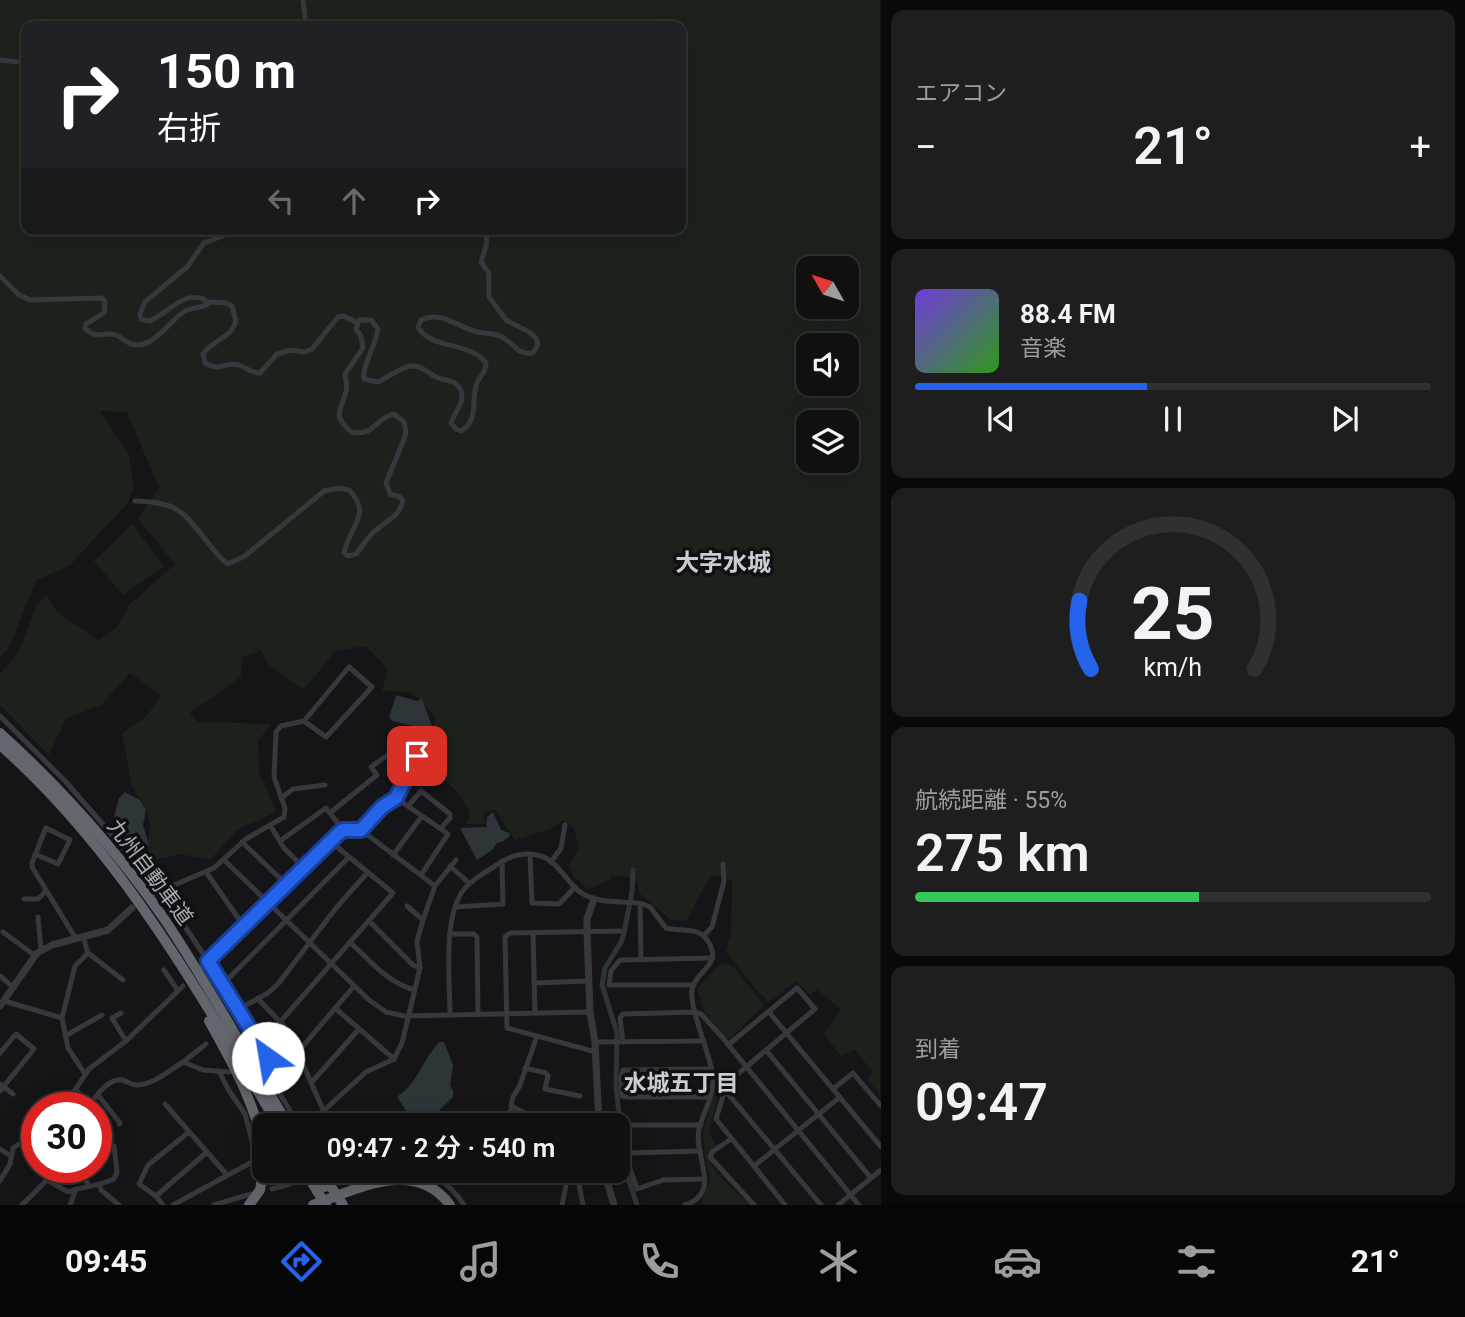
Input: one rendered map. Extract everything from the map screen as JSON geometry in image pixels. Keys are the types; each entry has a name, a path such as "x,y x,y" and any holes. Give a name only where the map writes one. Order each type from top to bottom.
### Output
{"highway":[{"name":"九州自動車道","path":"0,733 69,801 145,892 195,967 282,1113"},
{"name":"九州自動車道","path":"0,745 40,783 114,867 181,963 271,1113"},
{"path":"114,867 170,951 225,1051 253,1113"},
{"path":"313,1205 367,1185 401,1180 416,1181 430,1187 450,1205"},
{"path":"250,1200 262,1183"},
{"path":"318,1183 343,1205"},
{"path":"321,1183 331,1205 370,1190 398,1186 424,1191 442,1205"},
{"path":"323,1183 324,1188"}],"street":[{"path":"303,0 305,21"},
{"path":"0,60 21,63"},
{"path":"222,235 204,243 187,267 145,302 140,314 141,319 150,321 182,298 190,296 208,302 226,303 232,306 236,321 230,333 203,354 205,363 216,368 236,365 250,372 260,373 277,354 312,349 338,317 344,316 356,323"},
{"path":"356,323 359,320 371,320 378,328 376,342 363,369 365,379 377,382 409,366 418,366 438,378 447,379 456,384 461,392 461,401 451,423 461,431 467,427 475,405 477,382 484,375 486,363 470,351 425,337 418,327 421,320 427,317 450,319 478,332 501,337 517,350 528,354 533,353 538,344 536,338 506,320 489,297 489,273 481,262 487,235"},
{"path":"0,276 14,291 28,299 102,298 105,302 104,313 86,324 85,328 100,336 116,335 132,344 143,344 157,336 191,307 202,307 208,302"},
{"path":"135,501 159,502 184,513 228,564 245,555 329,489 349,490 360,505 360,515 345,543 344,553 348,556 356,554 372,533 401,510 403,501 400,496 390,494 386,482 406,432 404,422 394,414 372,430 359,434 351,432 341,423 338,413 347,387 345,374 363,348 356,323"},
{"path":"153,894 206,872 224,860 242,842 285,817 285,808 274,777 276,732 281,726 304,721 349,667 372,687 326,737 304,721"},
{"path":"0,716 66,782 161,891 263,1047 278,1091 292,1113"},
{"path":"331,811 377,775 371,767 402,745 411,748 417,756 396,798 382,807 361,830"},
{"path":"281,798 293,789 325,785"},
{"path":"408,806 421,791 450,814 450,818 440,828"},
{"path":"396,798 449,836 421,875"},
{"path":"280,841 326,808 331,811 343,830"},
{"path":"393,855 422,816"},
{"path":"270,825 284,848 303,867"},
{"path":"551,862 561,848 565,825"},
{"path":"36,854 58,864 70,840 46,828 36,854 32,867 88,953 123,980"},
{"path":"202,967 343,830 361,830 435,886"},
{"path":"242,842 286,884"},
{"path":"281,1021 393,893 331,842"},
{"path":"450,1014 450,934 456,906 469,883 514,855 539,855 551,862 575,887 594,899 650,907 666,928 696,931 704,935 712,947 712,958 707,970 694,985 692,997 713,1079 698,1137 705,1179 700,1196 696,1201 685,1205"},
{"path":"530,855 532,903 559,904 575,887"},
{"path":"222,985 349,857"},
{"path":"224,860 354,986 386,1012 407,1016 590,1012"},
{"path":"258,999 288,1030 324,1112 366,1072 394,1059 402,1043 420,968 417,941 423,920 435,886 456,860"},
{"path":"456,906 503,904 502,861"},
{"path":"704,935 712,927 724,881 723,864"},
{"path":"450,866 469,883"},
{"path":"206,872 243,925"},
{"path":"237,1010 278,984 341,902 368,872"},
{"path":"24,899 36,900 46,891"},
{"path":"594,899 587,919 587,931 590,1012 596,1052 599,1113"},
{"path":"640,904 641,959"},
{"path":"407,906 423,920"},
{"path":"62,1018 2,1004 34,955 41,950 108,930 132,908"},
{"path":"38,917 41,950"},
{"path":"369,921 413,965 420,968"},
{"path":"596,1052 507,1028 505,937 510,933 620,931"},
{"path":"4,932 34,955"},
{"path":"533,933 535,1013"},
{"path":"450,934 474,934 477,937 478,1015"},
{"path":"350,942 387,978 414,990"},
{"path":"85,1073 70,1053 62,1018 75,965 88,953"},
{"path":"694,985 610,986 611,971 618,960 712,958"},
{"path":"75,1090 85,1073 126,1041 181,988 164,970"},
{"path":"0,976 14,988"},
{"path":"534,983 589,981"},
{"path":"298,1052 354,986"},
{"path":"728,1045 797,988 815,1009 727,1083 716,1121 783,1202 773,1205"},
{"path":"335,1008 394,1059"},
{"path":"622,1042 620,1018 623,1014 696,1012 704,1017 859,1205"},
{"path":"769,1012 839,1097 878,1138 880,1147"},
{"path":"121,1013 112,1018 126,1041"},
{"path":"65,1036 102,1015"},
{"path":"311,1083 359,1029"},
{"path":"0,1053 16,1034 34,1049 1,1087 13,1094"},
{"path":"525,1113 513,1107 511,1102 537,1036"},
{"path":"595,1042 704,1041"},
{"path":"101,1092 115,1081 122,1080 138,1086 156,1079 206,1044"},
{"path":"766,1050 871,1178"},
{"path":"183,1062 202,1070 229,1072"},
{"path":"525,1068 546,1073 548,1076 545,1088 580,1097"},
{"path":"710,1097 625,1097 622,1096 621,1078 624,1070 711,1069"},
{"path":"173,1205 252,1162 256,1157 245,1114 220,1073"},
{"path":"833,1089 853,1073 880,1106"},
{"path":"724,1089 821,1205"},
{"path":"754,1166 839,1097"},
{"path":"165,1104 227,1174"},
{"path":"509,1113 513,1107"},
{"path":"112,1113 119,1124"},
{"path":"630,1125 701,1125"},
{"path":"163,1205 156,1196 139,1184 148,1165 189,1132"},
{"path":"731,1139 712,1152 710,1157 754,1205"},
{"path":"0,1181 10,1164 13,1148 21,1143"},
{"path":"52,1183 68,1192 100,1186 117,1175 114,1146"},
{"path":"0,1149 11,1156"},
{"path":"630,1153 700,1151"},
{"path":"156,1196 208,1152"},
{"path":"838,1205 880,1170"},
{"path":"630,1171 638,1189 663,1180 705,1179"},
{"path":"22,1205 44,1183"},
{"path":"447,1183 464,1205"},
{"path":"562,1205 566,1183"},
{"path":"579,1183 583,1205"},
{"path":"608,1183 614,1205"},
{"path":"272,1189 287,1185"},
{"path":"100,1186 101,1190 119,1205"},
{"path":"69,1205 76,1189"},
{"path":"214,1205 250,1200"}],"shaded area":[{"path":"0,0 880,0 880,1095 868,1080 872,1071 855,1050 841,1056 824,1035 841,1009 817,990 810,995 796,981 769,1002 751,984 726,951 731,933 732,880 713,875 687,921 671,920 639,893 638,883 628,877 612,876 588,889 573,876 569,865 579,848 574,828 563,821 550,829 515,840 495,810 484,812 485,824 466,824 470,813 461,798 444,779 421,766 436,717 411,692 382,691 388,669 365,646 335,651 304,690 269,665 261,650 242,657 241,677 190,713 198,722 271,724 258,741 259,772 276,812 237,830 210,860 180,854 146,862 150,826 147,810 132,787 122,733 146,717 161,696 130,673 100,706 66,718 49,755 0,705 0,674 20,649 37,603 47,595 57,612 99,640 118,626 129,605 175,564 138,519 159,488 127,412 100,411 129,455 134,488 128,503 69,566 36,580 9,648 0,657"},
{"path":"132,524 164,566 123,595 94,561"},
{"path":"396,695 417,701 422,699 432,726 421,728 392,721 389,717"},
{"path":"125,792 140,800 146,810 143,825 149,845 147,848 132,847 113,822 119,798"},
{"path":"493,812 501,830 510,836 477,860 460,828 486,827 487,817"},
{"path":"722,962 735,968 764,1005 731,1038 726,1038 704,1012 697,989"},
{"path":"440,1042 444,1042 453,1065 450,1086 453,1097 436,1113 408,1113 397,1097 409,1087"},
{"path":"715,1087 720,1087 709,1132 715,1146 709,1152 710,1160 724,1182 751,1205 703,1205 702,1200 710,1181 703,1132"}],"waterway":[{"path":"633,870 632,892 624,933 605,968 602,985 617,1033 616,1086 625,1169 637,1205"}],"tunnel":[{"path":"287,1185 293,1183"}],"district":[{"name":"大字水城","path":"723,563"},
{"name":"水城五丁目","path":"681,1083"}],"route":[{"path":"268,1058 208,961 338,834 343,830 361,830 382,807 393,801 417,756"}]}
